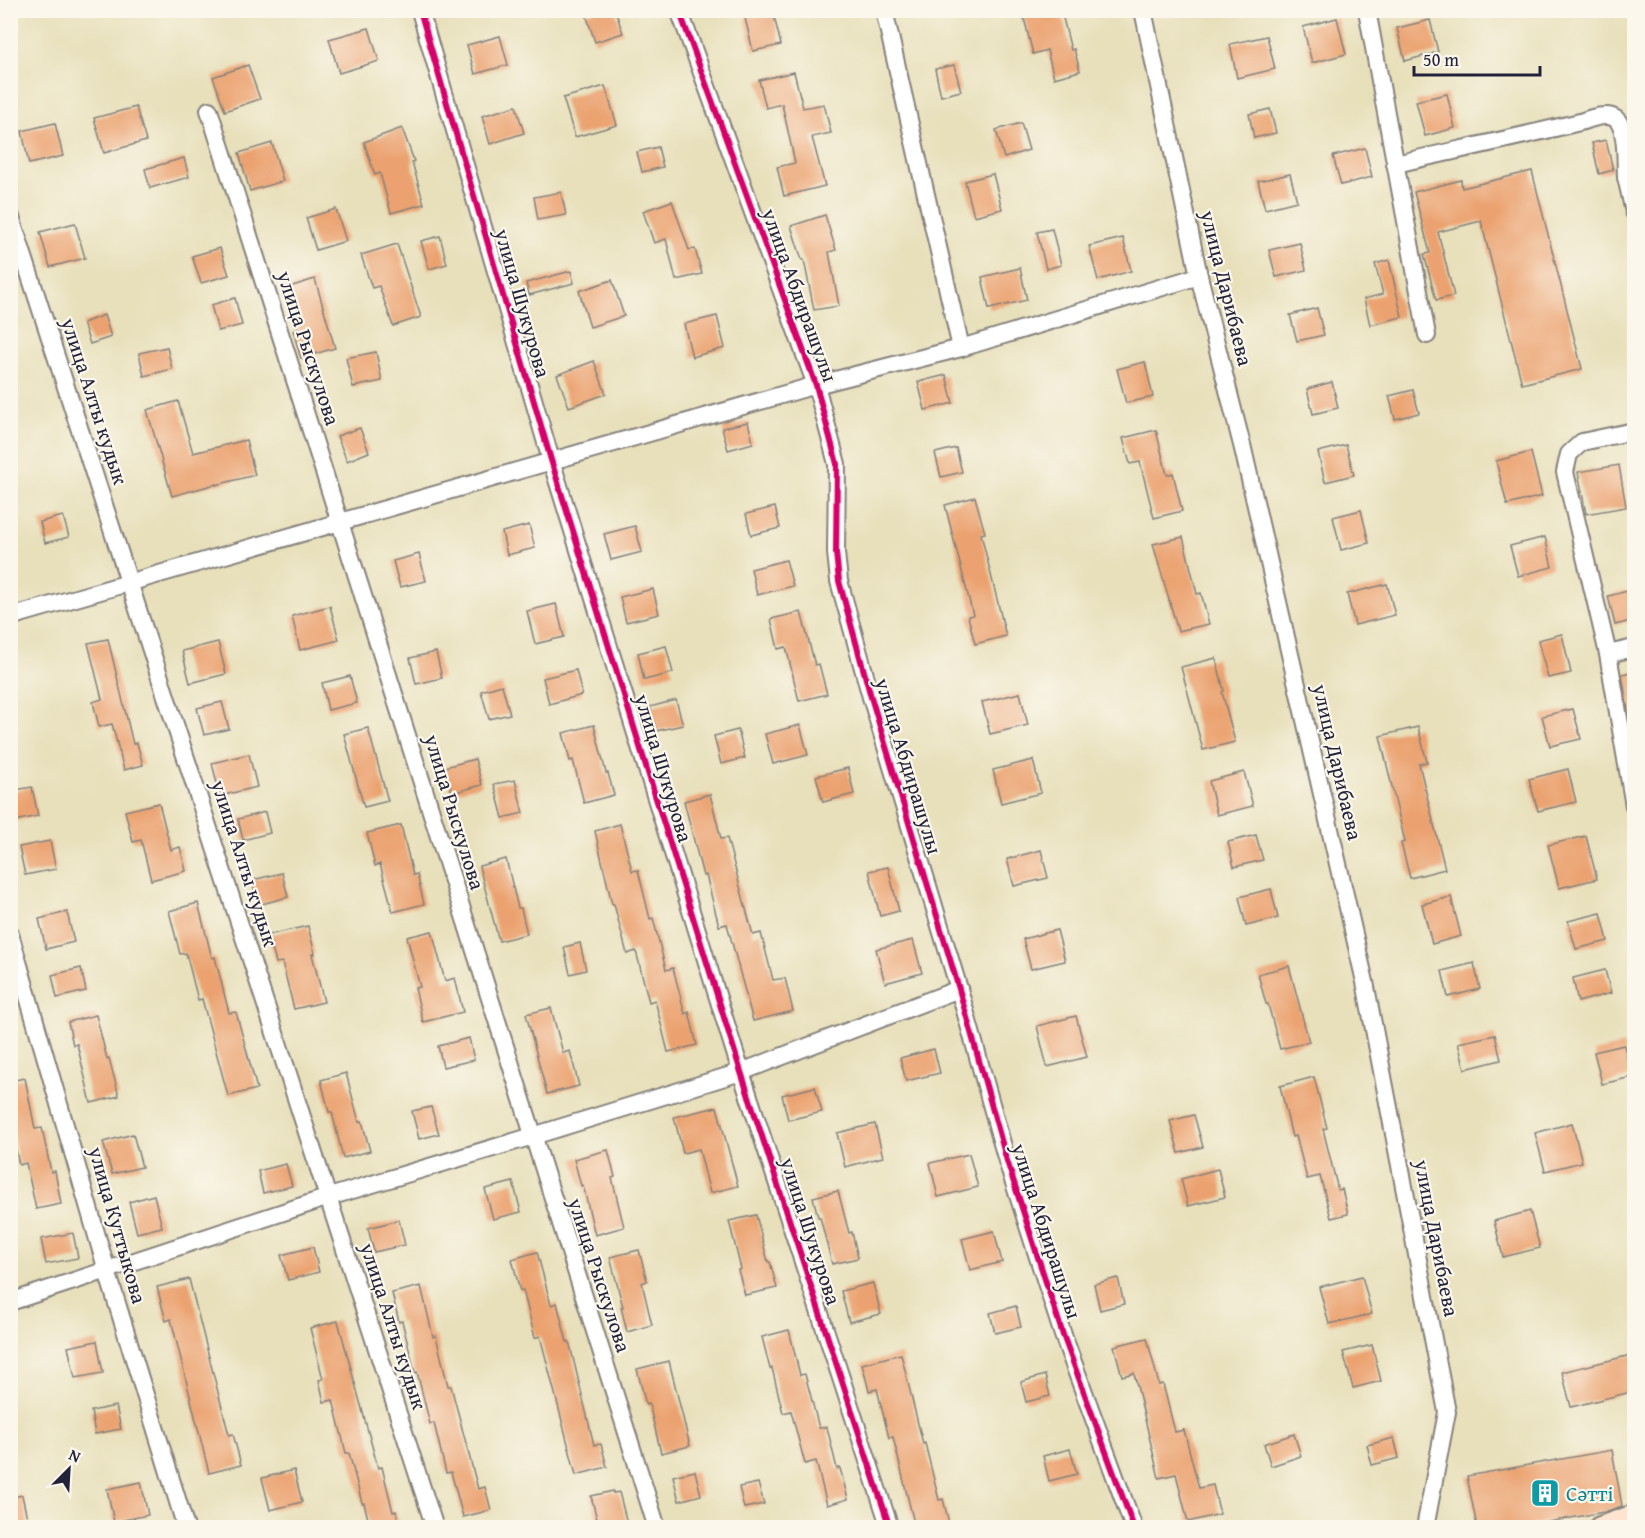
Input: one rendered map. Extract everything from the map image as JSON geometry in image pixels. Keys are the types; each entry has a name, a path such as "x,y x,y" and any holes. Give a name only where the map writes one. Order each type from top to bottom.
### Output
{"street":[{"name":"улица Абдирашулы","path":"679,10 816,385 837,464 836,553 839,581 871,698 959,989 1006,1161 1059,1324 1134,1527"},
{"path":"884,10 961,348"},
{"name":"улица Дарибаева","path":"1143,10 1199,276 1240,437 1365,982 1447,1412 1425,1527"},
{"path":"1367,10 1427,334"},
{"name":"улица Шукурова","path":"421,14 551,460 741,1072 890,1527"},
{"name":"улица Рыскулова","path":"209,110 657,1527"},
{"path":"1395,164 1609,116 1616,119 1624,138 1635,212"},
{"name":"улица Алты кудык","path":"10,214 435,1527"},
{"path":"10,617 816,385 961,348 1199,276"},
{"path":"1635,431 1582,442 1569,454 1566,472 1608,654 1635,806"},
{"path":"1608,654 1635,648"},
{"name":"улица Куттыкова","path":"10,934 107,1270 186,1527"},
{"path":"10,1302 329,1197 741,1072 959,989"},
{"path":"1600,1527 1635,1516"}],"building":[{"path":"597,10 615,10 623,33 595,42 586,14"},
{"path":"1022,10 1061,10 1071,50 1074,49 1080,71 1054,78 1047,50 1033,54"},
{"path":"773,12 781,45 753,51 745,18"},
{"path":"1337,18 1346,54 1312,63 1303,27"},
{"path":"1430,20 1438,52 1405,61 1397,28"},
{"path":"369,28 379,61 339,73 329,39"},
{"path":"500,36 508,65 475,74 467,45"},
{"path":"1267,36 1275,69 1237,78 1230,44"},
{"path":"248,65 260,99 225,111 213,77"},
{"path":"954,65 961,91 941,96 935,69"},
{"path":"794,72 803,108 824,104 831,133 812,137 825,186 784,196 777,167 795,163 782,104 766,108 759,80"},
{"path":"605,86 617,125 575,137 563,98"},
{"path":"1447,94 1455,128 1425,136 1416,101"},
{"path":"516,106 524,133 490,144 482,116"},
{"path":"136,107 146,141 104,153 94,118"},
{"path":"1270,109 1276,133 1254,138 1249,114"},
{"path":"55,123 63,156 29,164 22,131"},
{"path":"1021,123 1029,150 1004,158 996,130"},
{"path":"402,128 414,161 412,162 424,204 391,213 380,173 375,175 364,142"},
{"path":"1606,140 1613,170 1599,174 1592,143"},
{"path":"272,143 283,181 250,191 239,153"},
{"path":"658,147 663,167 642,172 637,152"},
{"path":"1365,148 1372,177 1341,185 1333,156"},
{"path":"184,158 189,177 150,188 145,169"},
{"path":"1532,171 1582,369 1522,384 1481,221 1438,232 1454,296 1436,300 1424,254 1430,253 1414,192 1461,180 1462,188"},
{"path":"993,174 1002,209 974,216 965,181"},
{"path":"1290,174 1297,201 1265,209 1258,181"},
{"path":"561,192 566,215 538,220 534,197"},
{"path":"672,201 689,250 695,249 702,274 676,280 666,239 654,243 643,211"},
{"path":"336,209 346,241 316,250 306,218"},
{"path":"825,215 836,250 829,252 839,306 814,310 804,260 802,260 791,226"},
{"path":"75,223 85,258 50,267 40,232"},
{"path":"1052,229 1061,265 1046,269 1037,232"},
{"path":"440,236 447,264 429,269 421,241"},
{"path":"1123,238 1131,271 1098,280 1089,246"},
{"path":"1300,243 1306,270 1276,277 1269,250"},
{"path":"397,244 421,317 393,326 379,286 372,288 361,255"},
{"path":"220,248 229,275 201,283 192,256"},
{"path":"1389,260 1402,317 1370,325 1364,299 1383,294 1375,264"},
{"path":"1020,268 1027,300 989,309 982,277"},
{"path":"571,271 574,283 529,295 526,283"},
{"path":"315,279 335,348 301,358 293,331 298,330 286,288"},
{"path":"612,280 624,316 590,327 579,291"},
{"path":"235,298 242,325 218,331 211,305"},
{"path":"1317,308 1324,335 1297,341 1290,315"},
{"path":"104,315 111,337 90,344 83,323"},
{"path":"717,316 725,348 692,357 684,324"},
{"path":"167,347 172,369 144,376 139,353"},
{"path":"376,352 382,381 353,387 346,358"},
{"path":"594,361 606,394 569,407 557,375"},
{"path":"1145,362 1153,397 1126,403 1117,369"},
{"path":"946,375 953,403 925,410 918,382"},
{"path":"1332,382 1338,408 1313,414 1307,389"},
{"path":"1413,390 1419,413 1395,419 1389,396"},
{"path":"178,401 193,453 246,440 255,475 172,496 147,410"},
{"path":"748,422 753,443 728,450 722,428"},
{"path":"360,428 369,452 347,461 337,436"},
{"path":"1156,430 1167,475 1173,473 1182,511 1154,518 1140,462 1130,464 1123,438"},
{"path":"1346,445 1354,475 1325,482 1318,452"},
{"path":"956,448 962,472 941,477 935,453"},
{"path":"1531,452 1542,496 1507,505 1496,461"},
{"path":"1619,465 1626,507 1586,514 1578,472"},
{"path":"975,497 985,533 981,534 1006,636 975,644 968,616 973,615 945,505"},
{"path":"775,507 780,528 751,535 746,514"},
{"path":"1361,510 1369,543 1341,550 1333,517"},
{"path":"63,516 69,537 45,543 40,522"},
{"path":"529,525 535,548 507,555 502,532"},
{"path":"635,526 642,552 611,560 604,534"},
{"path":"1183,537 1197,594 1201,593 1209,624 1178,631 1153,544"},
{"path":"1545,537 1552,567 1518,576 1510,546"},
{"path":"419,554 426,581 400,587 393,561"},
{"path":"786,560 793,586 757,595 751,569"},
{"path":"1387,584 1395,615 1355,625 1347,594"},
{"path":"653,589 659,614 626,622 620,597"},
{"path":"1635,589 1635,620 1615,625 1608,596"},
{"path":"556,604 564,637 535,644 527,611"},
{"path":"330,606 339,640 300,650 292,616"},
{"path":"801,612 815,665 819,664 827,694 799,701 786,647 778,649 771,619"},
{"path":"1562,634 1571,673 1548,678 1538,640"},
{"path":"108,639 133,744 137,743 143,765 124,770 112,724 99,727 93,702 102,699 88,643"},
{"path":"218,642 226,674 190,683 182,651"},
{"path":"666,646 673,673 644,680 638,653"},
{"path":"436,652 442,678 416,684 410,658"},
{"path":"1216,658 1235,742 1203,750 1181,667"},
{"path":"576,670 582,695 549,704 543,678"},
{"path":"1635,671 1635,723 1630,723 1622,674"},
{"path":"350,676 357,703 328,710 322,683"},
{"path":"502,685 510,714 489,719 481,691"},
{"path":"1020,693 1028,725 990,734 982,702"},
{"path":"676,700 683,725 656,731 650,707"},
{"path":"222,702 229,729 204,735 197,708"},
{"path":"1573,709 1581,739 1550,746 1542,716"},
{"path":"594,725 614,795 584,803 573,760 570,761 563,733"},
{"path":"800,725 808,755 773,764 765,734"},
{"path":"1418,727 1427,762 1419,764 1445,869 1410,878 1401,843 1405,842 1380,736"},
{"path":"368,728 388,801 364,807 344,734"},
{"path":"738,730 745,758 721,764 714,736"},
{"path":"249,754 257,787 220,796 212,763"},
{"path":"475,759 482,785 452,793 445,767"},
{"path":"1033,760 1041,793 1001,803 993,770"},
{"path":"848,768 854,794 823,802 816,776"},
{"path":"1568,769 1576,802 1538,811 1529,779"},
{"path":"1244,772 1253,806 1217,815 1209,781"},
{"path":"515,780 523,813 503,818 494,784"},
{"path":"32,787 38,816 10,822 10,791"},
{"path":"710,794 721,839 727,838 753,935 761,933 773,980 785,978 793,1011 753,1021 727,924 719,926 706,875 703,876 684,801"},
{"path":"159,803 171,850 180,847 186,871 151,880 141,840 133,842 125,811"},
{"path":"265,812 270,833 243,840 238,819"},
{"path":"620,824 632,871 638,870 666,970 673,968 685,1014 689,1012 697,1045 668,1052 655,1000 649,1002 636,951 627,954 614,904 612,904 595,831"},
{"path":"401,825 413,875 417,874 424,904 393,912 380,864 375,866 367,833"},
{"path":"1256,835 1263,860 1234,867 1228,842"},
{"path":"1586,836 1597,879 1559,888 1548,845"},
{"path":"50,841 56,869 25,875 19,847"},
{"path":"1041,850 1048,878 1014,886 1007,859"},
{"path":"506,859 527,934 499,941 479,866"},
{"path":"888,867 899,911 880,916 869,871"},
{"path":"282,873 288,897 258,905 252,880"},
{"path":"1271,889 1278,918 1246,926 1239,897"},
{"path":"1451,897 1461,936 1432,944 1422,904"},
{"path":"198,903 229,1013 236,1012 257,1089 228,1096 202,999 198,1000 186,953 180,954 169,911"},
{"path":"67,912 74,942 46,949 39,919"},
{"path":"1601,913 1608,941 1576,949 1568,921"},
{"path":"308,926 315,954 312,954 324,1002 294,1009 282,962 276,963 268,935"},
{"path":"1057,930 1065,961 1031,969 1023,939"},
{"path":"432,931 445,981 455,978 463,1012 423,1022 415,988 420,987 407,937"},
{"path":"913,940 922,973 885,983 876,949"},
{"path":"580,943 586,970 570,974 564,947"},
{"path":"1474,963 1480,989 1448,997 1442,971"},
{"path":"1289,966 1309,1042 1280,1049 1258,974"},
{"path":"81,968 86,991 57,998 52,975"},
{"path":"1605,970 1611,993 1578,1002 1573,978"},
{"path":"551,1008 563,1053 570,1051 579,1086 547,1094 526,1014"},
{"path":"96,1015 119,1096 91,1103 77,1044 73,1045 68,1022"},
{"path":"1076,1016 1087,1057 1047,1067 1037,1026"},
{"path":"1495,1035 1501,1060 1465,1069 1458,1043"},
{"path":"469,1038 474,1060 443,1067 438,1046"},
{"path":"1624,1045 1632,1077 1602,1084 1594,1052"},
{"path":"934,1049 940,1073 906,1081 900,1058"},
{"path":"346,1073 359,1122 362,1121 370,1151 343,1158 332,1112 329,1112 321,1080"},
{"path":"1314,1077 1327,1128 1323,1129 1338,1190 1342,1189 1348,1214 1331,1218 1320,1176 1307,1179 1296,1136 1292,1137 1280,1086"},
{"path":"25,1078 35,1129 42,1128 51,1172 55,1171 61,1204 36,1209 26,1163 19,1165 10,1122 10,1081"},
{"path":"815,1087 822,1112 788,1120 782,1095"},
{"path":"431,1107 439,1134 419,1139 412,1111"},
{"path":"717,1107 738,1186 710,1193 699,1149 683,1153 674,1117"},
{"path":"1194,1115 1203,1147 1179,1153 1170,1121"},
{"path":"1572,1123 1582,1162 1545,1171 1535,1133"},
{"path":"875,1124 883,1157 845,1167 837,1133"},
{"path":"133,1134 142,1167 112,1174 103,1142"},
{"path":"608,1150 624,1227 595,1235 574,1159"},
{"path":"969,1154 978,1187 938,1197 930,1163"},
{"path":"286,1164 292,1186 263,1193 258,1171"},
{"path":"1218,1169 1225,1197 1188,1206 1181,1179"},
{"path":"513,1182 521,1212 493,1219 485,1189"},
{"path":"838,1191 858,1258 832,1264 813,1197"},
{"path":"154,1195 162,1227 137,1233 129,1202"},
{"path":"1530,1211 1540,1248 1503,1257 1494,1221"},
{"path":"756,1215 777,1288 745,1295 729,1221"},
{"path":"399,1220 405,1245 374,1252 368,1228"},
{"path":"994,1231 1002,1262 970,1270 962,1239"},
{"path":"73,1233 78,1258 46,1264 41,1239"},
{"path":"313,1247 319,1272 288,1280 281,1255"},
{"path":"639,1250 647,1281 642,1283 652,1325 627,1332 610,1257"},
{"path":"537,1252 551,1305 557,1303 567,1342 569,1341 594,1445 601,1444 607,1467 576,1475 540,1336 535,1338 523,1290 520,1291 512,1259"},
{"path":"1362,1276 1372,1314 1329,1324 1319,1287"},
{"path":"1118,1278 1124,1304 1100,1310 1094,1284"},
{"path":"189,1279 229,1435 233,1434 241,1465 209,1473 171,1319 166,1321 157,1287"},
{"path":"873,1283 881,1314 849,1322 841,1291"},
{"path":"421,1286 433,1337 436,1336 448,1386 451,1386 478,1489 485,1487 491,1510 463,1517 451,1472 446,1473 434,1423 430,1424 417,1372 415,1373 402,1321 399,1322 392,1293"},
{"path":"1016,1306 1021,1327 995,1333 990,1313"},
{"path":"338,1321 378,1468 382,1467 393,1512 396,1511 400,1527 370,1527 349,1453 346,1453 333,1400 324,1402 319,1380 323,1379 310,1328"},
{"path":"789,1330 800,1375 805,1374 819,1428 827,1427 837,1469 840,1468 848,1499 827,1505 816,1461 805,1464 791,1411 783,1413 762,1337"},
{"path":"1147,1338 1159,1385 1163,1384 1175,1432 1184,1430 1199,1488 1213,1485 1220,1514 1188,1522 1176,1474 1159,1478 1134,1373 1122,1376 1114,1346"},
{"path":"97,1341 103,1373 75,1378 68,1347"},
{"path":"1372,1345 1381,1381 1353,1388 1343,1352"},
{"path":"901,1354 923,1444 925,1443 939,1500 943,1499 950,1527 915,1527 893,1437 889,1438 877,1389 869,1391 862,1364"},
{"path":"1635,1354 1635,1391 1571,1407 1562,1372"},
{"path":"669,1361 690,1446 661,1453 649,1404 646,1405 637,1369"},
{"path":"1045,1375 1050,1396 1026,1402 1021,1382"},
{"path":"116,1406 121,1429 95,1434 91,1411"},
{"path":"1294,1434 1301,1456 1271,1466 1264,1444"},
{"path":"1394,1438 1399,1458 1372,1465 1367,1445"},
{"path":"1070,1449 1077,1474 1049,1481 1043,1456"},
{"name":"Сәтті","path":"1612,1450 1622,1506 1604,1512 1521,1527 1477,1527 1467,1476"},
{"path":"294,1470 302,1502 270,1510 262,1478"},
{"path":"695,1471 701,1495 679,1501 673,1476"},
{"path":"141,1482 148,1515 114,1522 107,1489"},
{"path":"758,1483 764,1504 744,1508 739,1487"},
{"path":"613,1491 613,1493 619,1492 628,1527 599,1527 591,1496"},
{"path":"22,1495 29,1527 10,1527 10,1498"}],"cycle path":[{"path":"679,10 816,385 837,464 836,553 839,581 871,697 959,989 1007,1161 1063,1335 1134,1528"},
{"path":"421,14 551,460 741,1072 890,1528"}],"place":[{"name":"Сәтті","path":"1545,1493"}]}
